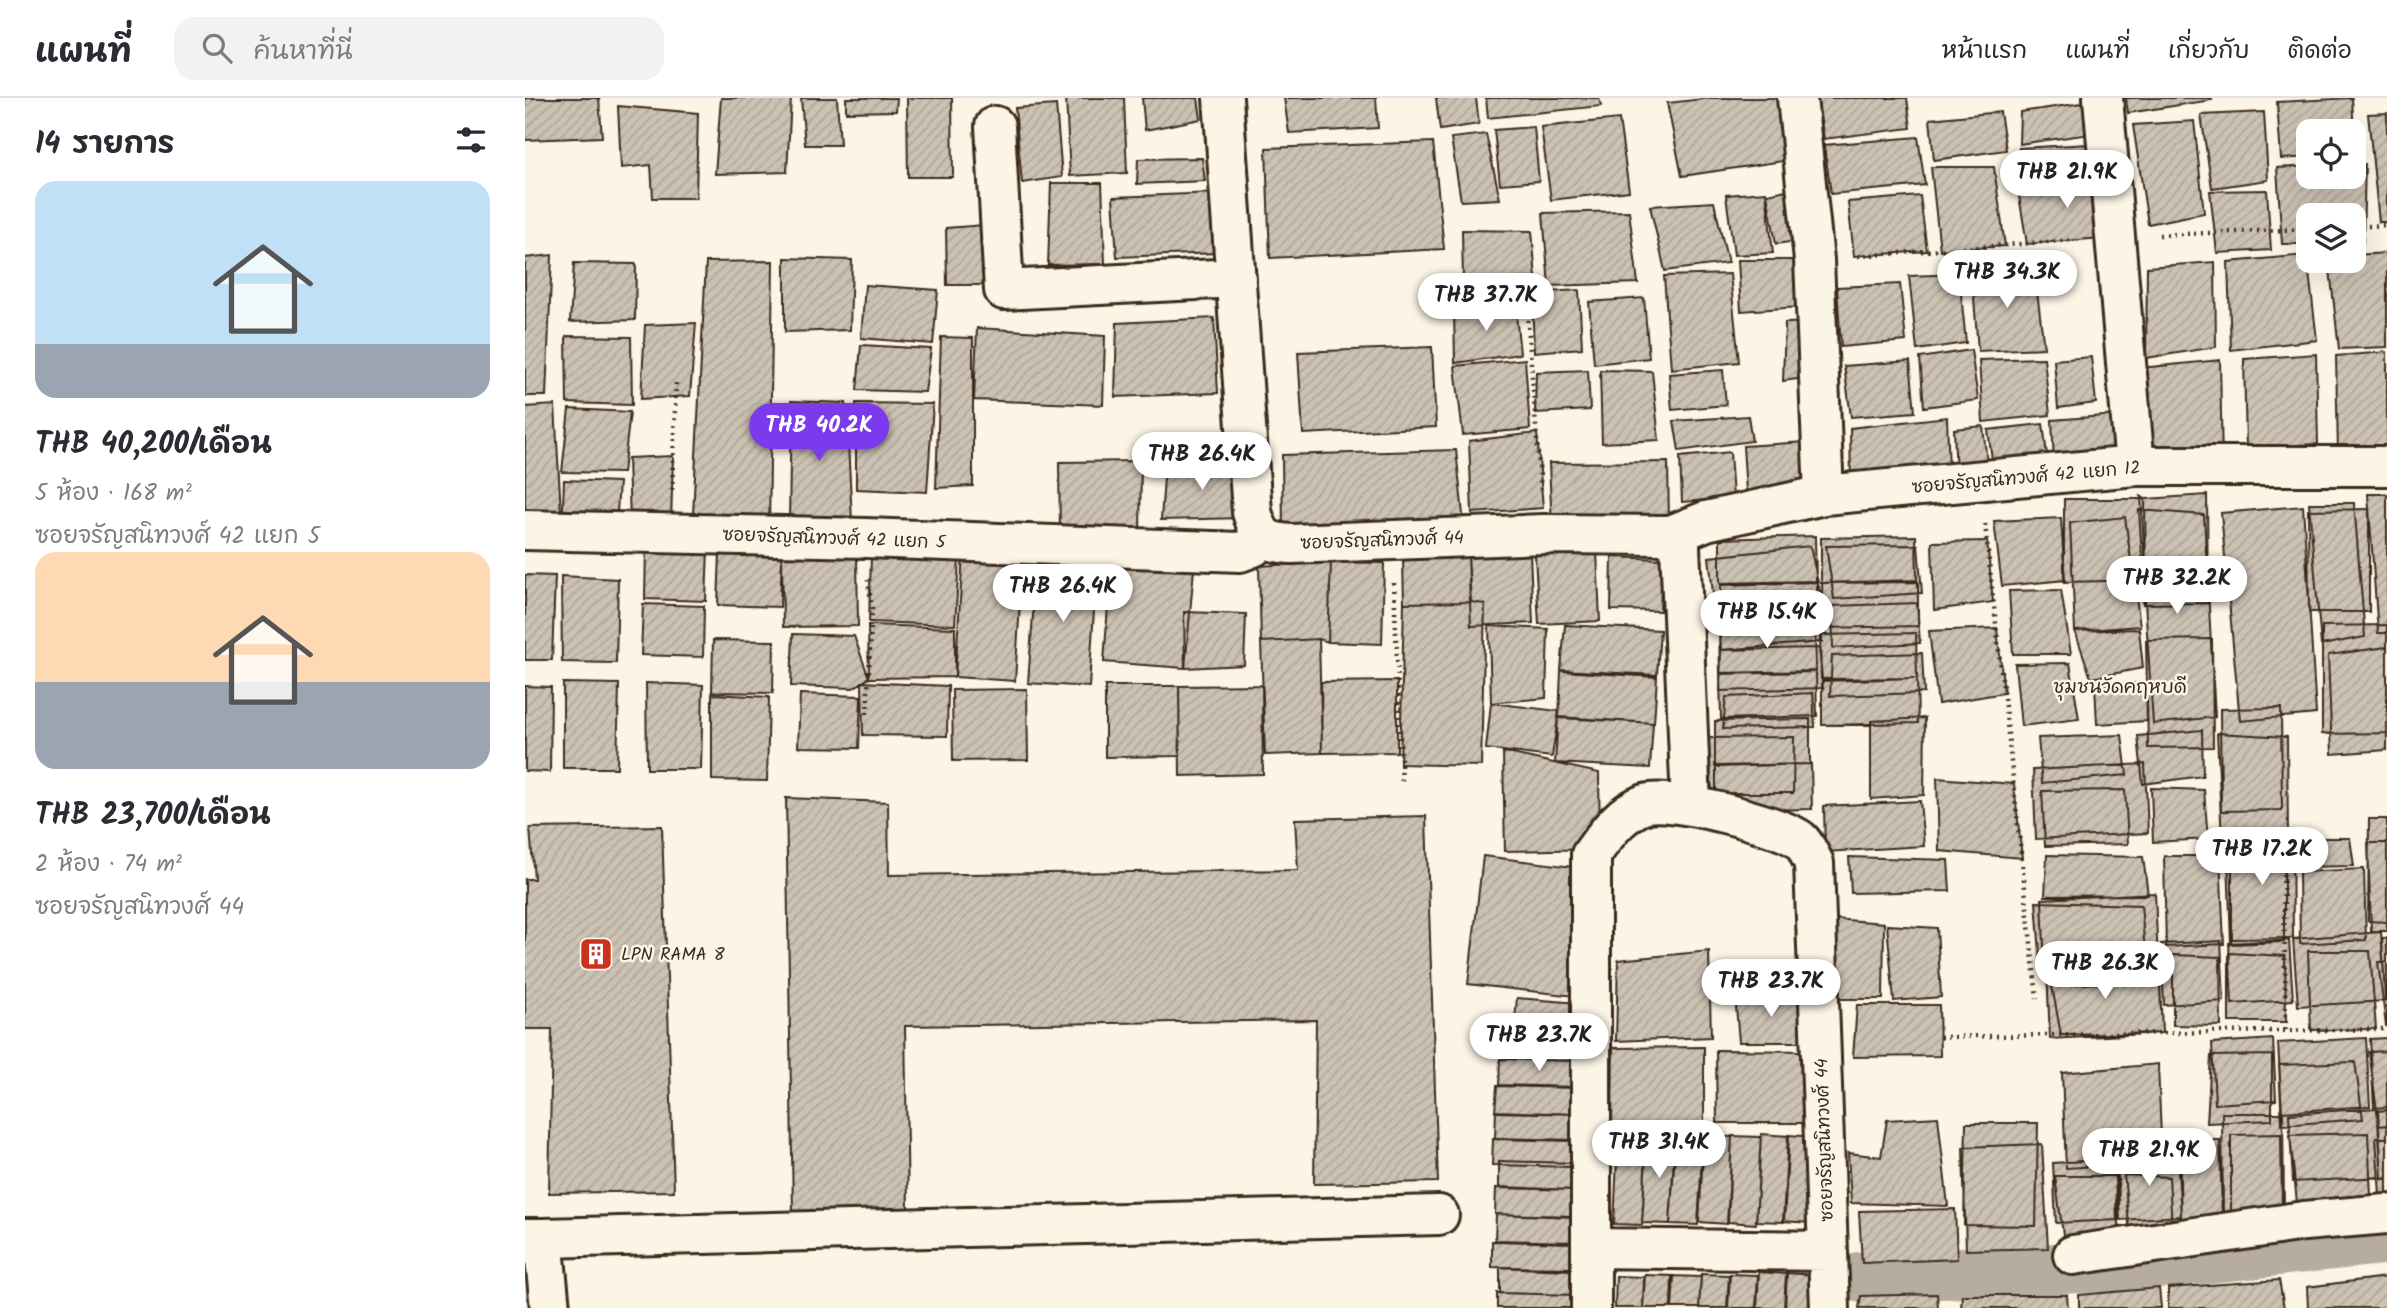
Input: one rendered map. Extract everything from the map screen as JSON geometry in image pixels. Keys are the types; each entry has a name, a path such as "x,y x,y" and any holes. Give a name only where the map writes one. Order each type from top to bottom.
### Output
{"street":[{"path":"1223,98 1252,512 1263,537"},
{"path":"1797,98 1814,260 1824,495"},
{"path":"2103,98 2134,467"},
{"path":"995,126 1004,290 1236,278"},
{"name":"ซอยจรัญสนิทวงศ์ 42 แยก 12","path":"1671,535 1706,521 1824,495 2134,467 2387,466"},
{"name":"ซอยจรัญสนิทวงศ์ 42 แยก 5","path":"525,530 866,538 1240,552 1252,547 1263,537"},
{"name":"ซอยจรัญสนิทวงศ์ 44","path":"1263,537 1272,542 1291,544 1544,534 1671,535"},
{"path":"1671,535 1680,546 1691,805"},
{"name":"ซอยจรัญสนิทวงศ์ 44","path":"1591,1308 1591,855 1614,822 1646,803 1691,805 1776,828 1801,841 1814,863 1830,1308"},
{"path":"2073,1255 2304,1221 2387,1214"},
{"path":"550,1308 534,1238 1439,1216"},
{"path":"1592,1248 1828,1251"}],"path":[{"path":"2366,226 2387,225"},
{"path":"1814,260 2115,237 2296,229"},
{"path":"1526,299 1544,534"},
{"path":"671,533 676,381"},
{"path":"1980,481 2037,998"},
{"path":"866,538 872,608 867,714"},
{"path":"1392,540 1402,785"},
{"path":"2283,846 2286,1031"},
{"path":"1940,1037 2387,1029"}],"building":[{"path":"525,98 599,98 602,137 525,140"},
{"path":"721,98 791,98 787,172 715,174"},
{"path":"801,98 837,98 840,145 805,145"},
{"path":"846,98 897,98 896,111 846,112"},
{"path":"907,98 952,98 953,177 908,177"},
{"path":"1066,98 1124,98 1127,173 1070,176"},
{"path":"1142,98 1198,98 1201,119 1145,130"},
{"path":"1284,98 1376,98 1378,128 1289,133"},
{"path":"1436,98 1476,98 1479,124 1440,130"},
{"path":"1486,98 1599,98 1601,106 1488,118"},
{"path":"1712,98 1797,98 1803,158 1682,176 1667,103"},
{"path":"1817,98 1907,98 1911,128 1824,139"},
{"path":"2126,98 2212,98 2212,100 2128,113"},
{"path":"2352,98 2353,119 2296,119 2296,158 2281,159 2277,102"},
{"path":"2103,100 2105,132 2019,144 2020,112"},
{"path":"1056,105 1062,177 1022,183 1015,108"},
{"path":"618,106 698,113 696,198 653,198 651,165 621,168"},
{"path":"2000,112 2006,150 1934,160 1930,119"},
{"path":"2264,112 2268,180 2212,188 2201,115"},
{"path":"2387,113 2387,222 2379,222 2368,114"},
{"path":"1619,119 1629,191 1551,200 1541,127"},
{"path":"2194,121 2204,213 2148,224 2133,125"},
{"path":"1534,127 1539,181 1500,184 1494,130"},
{"path":"1486,134 1500,199 1461,201 1451,138"},
{"path":"1918,137 1925,185 1831,194 1824,145"},
{"path":"1433,142 1444,249 1270,258 1266,148"},
{"path":"2107,143 2110,175 2020,182 2019,148"},
{"path":"1202,158 1205,181 1137,184 1138,159"},
{"path":"1931,167 1994,167 2005,246 1940,250"},
{"path":"2296,167 2296,189 2364,189 2364,203 2296,203 2296,244 2282,244 2277,168"},
{"path":"2110,175 2115,237 2027,244 2017,184"},
{"path":"1051,183 1102,183 1105,264 1048,265"},
{"path":"1806,186 1812,239 1776,244 1767,194"},
{"path":"2267,190 2271,250 2217,253 2210,191"},
{"path":"1766,192 1773,253 1734,255 1726,195"},
{"path":"1215,193 1218,253 1117,257 1113,197"},
{"path":"1920,196 1927,251 1854,256 1848,202"},
{"path":"1714,202 1728,263 1665,271 1650,206"},
{"path":"1629,211 1638,283 1549,286 1543,213"},
{"path":"984,225 984,285 947,285 946,228"},
{"path":"1462,230 1532,231 1536,278 1463,281"},
{"path":"2387,253 2387,347 2339,349 2330,273 2366,273 2366,254"},
{"path":"552,255 546,396 525,396 525,258"},
{"path":"2296,256 2296,273 2309,273 2317,340 2231,350 2228,262"},
{"path":"785,258 852,260 850,330 785,332"},
{"path":"1738,260 1814,260 1816,306 1741,311"},
{"path":"773,261 769,530 692,534 706,262"},
{"path":"2215,262 2216,347 2146,358 2147,267"},
{"path":"574,263 636,264 635,320 570,322"},
{"path":"2034,267 2044,348 1978,351 1972,271"},
{"path":"1730,274 1739,362 1671,369 1664,276"},
{"path":"1959,274 1966,343 1917,350 1909,276"},
{"path":"1900,284 1906,341 1841,347 1837,287"},
{"path":"865,285 938,290 933,344 861,338"},
{"path":"1579,290 1582,348 1534,352 1532,293"},
{"path":"1644,298 1649,358 1594,364 1589,302"},
{"path":"1515,304 1520,354 1455,363 1454,309"},
{"path":"1214,318 1218,393 1115,397 1117,323"},
{"path":"1831,322 1839,373 1783,381 1785,323"},
{"path":"696,323 690,396 641,399 645,325"},
{"path":"977,328 1105,336 1103,405 974,400"},
{"path":"566,336 631,337 632,405 567,403"},
{"path":"941,337 973,338 973,486 936,488"},
{"path":"861,345 931,349 925,392 857,390"},
{"path":"1432,347 1436,427 1303,434 1298,352"},
{"path":"1971,350 1978,400 1924,407 1920,358"},
{"path":"2387,352 2387,452 2338,453 2336,356"},
{"path":"2316,354 2318,444 2246,447 2244,359"},
{"path":"2091,357 2096,403 2058,408 2054,360"},
{"path":"2044,358 2050,415 1983,422 1979,360"},
{"path":"1525,359 1530,429 1463,435 1455,366"},
{"path":"2220,360 2222,466 2154,466 2141,368"},
{"path":"1910,361 1915,412 1851,417 1844,366"},
{"path":"1588,370 1590,410 1535,413 1536,372"},
{"path":"1600,370 1652,371 1659,440 1602,443"},
{"path":"1723,370 1726,405 1672,410 1669,374"},
{"path":"791,401 846,403 852,521 789,523"},
{"path":"856,403 933,404 927,492 856,489"},
{"path":"555,405 562,531 525,530 525,407"},
{"path":"569,409 630,412 623,473 562,472"},
{"path":"2130,414 2130,457 2054,465 2052,420"},
{"path":"1748,416 1752,441 1679,451 1674,421"},
{"path":"1947,417 1949,472 1851,482 1850,428"},
{"path":"2043,424 2049,470 1994,474 1988,430"},
{"path":"1983,426 1988,472 1956,476 1954,429"},
{"path":"1537,433 1543,508 1472,513 1469,441"},
{"path":"1822,441 1824,484 1746,492 1743,446"},
{"path":"1456,450 1464,524 1283,530 1282,455"},
{"path":"1730,452 1733,498 1682,502 1680,457"},
{"path":"673,456 671,523 630,523 628,458"},
{"path":"1141,461 1140,537 1060,536 1059,462"},
{"path":"1668,462 1669,524 1552,527 1549,463"},
{"path":"1165,463 1240,464 1244,518 1161,520"},
{"path":"564,480 619,482 616,527 562,531"},
{"path":"2368,494 2387,494 2387,633 2378,633"},
{"path":"2207,495 2208,603 2143,604 2146,580 2141,496 2145,499"},
{"path":"2064,499 2145,499 2146,580 2064,582"},
{"path":"2309,503 2354,503 2365,637 2321,645"},
{"path":"2303,506 2316,714 2240,721 2221,513"},
{"path":"2369,509 2369,612 2309,612 2308,510"},
{"path":"2139,510 2204,515 2215,717 2153,724"},
{"path":"2125,517 2140,626 2075,631 2070,523"},
{"path":"2061,518 2065,580 2002,586 1994,521"},
{"path":"1815,536 1816,581 1720,583 1720,539"},
{"path":"1916,536 1917,580 1821,583 1821,538"},
{"path":"1987,541 1993,602 1934,610 1932,542"},
{"path":"1918,545 1922,593 1834,599 1826,546"},
{"path":"1810,546 1821,596 1714,603 1709,557"},
{"path":"646,547 708,549 706,601 645,599"},
{"path":"1597,551 1600,621 1539,624 1535,555"},
{"path":"720,553 782,556 780,607 718,605"},
{"path":"1530,553 1533,623 1471,626 1468,556"},
{"path":"963,554 1023,558 1015,681 955,677"},
{"path":"857,555 858,626 783,627 782,556"},
{"path":"1468,556 1471,602 1404,603 1403,559"},
{"path":"871,557 959,560 955,625 869,622"},
{"path":"1612,557 1662,559 1660,611 1611,610"},
{"path":"1037,560 1097,564 1089,687 1028,683"},
{"path":"1331,562 1328,642 1319,639 1261,642 1259,566"},
{"path":"1331,562 1384,563 1382,644 1328,642"},
{"path":"1111,563 1194,569 1185,668 1104,662"},
{"path":"525,575 555,576 552,660 525,660"},
{"path":"561,576 618,579 616,663 562,662"},
{"path":"1817,582 1818,627 1722,628 1721,585"},
{"path":"1918,582 1918,626 1823,628 1822,583"},
{"path":"2061,590 2071,654 2013,654 2009,591"},
{"path":"1404,603 1485,604 1481,766 1400,764"},
{"path":"1917,603 1920,643 1833,648 1832,606"},
{"path":"643,604 704,606 703,657 641,655"},
{"path":"1821,606 1822,642 1721,650 1719,611"},
{"path":"1184,612 1246,614 1244,665 1185,668"},
{"path":"868,625 955,628 955,677 869,678"},
{"path":"1565,625 1660,630 1657,675 1561,670"},
{"path":"2387,625 2387,733 2322,734 2322,626"},
{"path":"1489,626 1548,629 1546,698 1491,703"},
{"path":"1815,627 1816,671 1720,673 1719,629"},
{"path":"1997,628 2004,693 1938,704 1929,631"},
{"path":"2139,629 2143,668 2091,678 2075,631"},
{"path":"1916,633 1917,678 1821,679 1820,635"},
{"path":"793,634 854,636 869,678 853,688 791,686"},
{"path":"1319,639 1322,753 1265,755 1261,642"},
{"path":"2212,639 2213,747 2148,748 2146,640"},
{"path":"713,640 774,641 773,693 712,692"},
{"path":"2387,647 2387,750 2332,754 2328,655"},
{"path":"1819,648 1823,688 1720,691 1721,650"},
{"path":"1922,653 1924,693 1830,696 1832,656"},
{"path":"2070,663 2079,719 2021,726 2015,664"},
{"path":"1561,671 1657,677 1654,723 1559,718"},
{"path":"1816,672 1817,716 1721,719 1720,674"},
{"path":"1917,678 1918,723 1822,725 1822,681"},
{"path":"1397,681 1397,752 1322,753 1321,682"},
{"path":"862,682 948,686 947,736 863,735"},
{"path":"563,683 619,684 617,768 563,768"},
{"path":"646,683 703,685 701,769 647,769"},
{"path":"2146,683 2147,721 2097,724 2095,685"},
{"path":"1262,685 1263,774 1180,776 1179,686"},
{"path":"525,686 551,687 550,772 525,771"},
{"path":"1105,686 1179,686 1180,756 1105,757"},
{"path":"1027,689 1028,760 953,761 952,690"},
{"path":"1813,693 1815,727 1723,729 1726,697"},
{"path":"712,694 769,697 767,781 712,780"},
{"path":"800,694 861,696 859,748 798,747"},
{"path":"1491,703 1559,711 1552,757 1486,749"},
{"path":"2281,708 2282,810 2221,811 2220,709"},
{"path":"1558,717 1653,723 1650,768 1555,763"},
{"path":"1925,718 1924,795 1871,799 1871,721"},
{"path":"1810,719 1810,764 1715,766 1715,721"},
{"path":"2202,730 2203,776 2143,784 2138,736"},
{"path":"2217,733 2287,737 2288,838 2222,842"},
{"path":"2122,735 2127,775 2042,783 2038,738"},
{"path":"1794,737 1793,793 1712,793 1708,738"},
{"path":"1503,752 1599,773 1600,849 1505,851"},
{"path":"1811,764 1812,809 1716,811 1716,767"},
{"path":"2145,764 2148,833 2036,839 2033,770"},
{"path":"1937,778 2014,784 2022,858 1939,851"},
{"path":"2151,788 2204,790 2208,839 2153,842"},
{"path":"2125,790 2128,844 2045,846 2042,791"},
{"path":"786,798 888,802 889,875 1298,870 1295,819 1426,816 1438,1182 1314,1184 1316,1020 905,1026 908,1209 793,1212"},
{"path":"1920,801 1924,846 1825,852 1824,806"},
{"path":"2369,819 2387,819 2387,922 2368,921"},
{"name":"LPN RAMA 8","path":"662,826 674,1191 549,1193 552,1029 525,1029 525,879 534,879 530,828"},
{"path":"2292,835 2293,938 2232,939 2232,836"},
{"path":"2300,838 2350,838 2354,866 2301,867"},
{"path":"2368,843 2387,843 2387,931 2371,931"},
{"path":"2047,855 2143,857 2148,895 2045,896"},
{"path":"1483,856 1590,869 1575,996 1468,984"},
{"path":"2164,856 2220,856 2224,944 2166,947"},
{"path":"1849,857 1948,860 1950,891 1851,893"},
{"path":"2228,858 2284,858 2284,942 2231,944"},
{"path":"2364,869 2366,940 2300,944 2299,872"},
{"path":"2155,893 2158,962 2045,968 2042,899"},
{"path":"2036,902 2141,905 2146,963 2041,968"},
{"path":"1833,919 1884,923 1883,999 1833,999"},
{"path":"1887,925 1937,928 1941,997 1894,1001"},
{"path":"2381,932 2386,1001 2298,1006 2293,939"},
{"path":"2382,938 2387,938 2387,999 2385,999"},
{"path":"2289,940 2293,1000 2232,1004 2229,943"},
{"path":"2221,941 2224,1001 2164,1005 2161,944"},
{"path":"1709,951 1711,1037 1616,1041 1618,960"},
{"path":"2308,951 2370,951 2376,1029 2311,1030"},
{"path":"2229,953 2285,956 2286,1022 2229,1022"},
{"path":"2173,955 2220,957 2221,1026 2173,1025"},
{"path":"2378,962 2387,962 2387,1026 2386,1026"},
{"path":"2159,964 2162,1033 2050,1039 2047,970"},
{"path":"2160,979 2162,1033 2061,1035 2052,986"},
{"path":"1735,995 1805,999 1807,1042 1739,1042"},
{"path":"1517,998 1591,1004 1585,1059 1512,1053"},
{"path":"1857,1005 1939,1005 1940,1056 1853,1057"},
{"path":"2366,1038 2370,1106 2282,1112 2278,1043"},
{"path":"2387,1038 2387,1107 2374,1108 2370,1039"},
{"path":"2273,1039 2276,1100 2215,1104 2212,1043"},
{"path":"1704,1047 1704,1127 1612,1128 1613,1048"},
{"path":"1716,1050 1804,1051 1806,1123 1717,1123"},
{"path":"2387,1051 2387,1125 2379,1126 2369,1052"},
{"path":"2272,1055 2272,1120 2207,1123 2211,1056"},
{"path":"1500,1059 1579,1061 1578,1087 1499,1085"},
{"path":"2355,1062 2363,1119 2282,1125 2279,1065"},
{"path":"2158,1064 2162,1162 2066,1168 2062,1073"},
{"path":"1497,1086 1575,1088 1575,1114 1495,1112"},
{"path":"2377,1108 2382,1177 2293,1182 2289,1114"},
{"path":"2387,1110 2387,1178 2382,1179 2378,1111"},
{"path":"1496,1111 1576,1114 1575,1140 1495,1138"},
{"path":"2222,1113 2283,1113 2284,1214 2223,1215"},
{"path":"1938,1117 1948,1206 1851,1203 1848,1153 1881,1157 1887,1120"},
{"path":"1966,1123 2038,1123 2036,1226 1964,1225"},
{"path":"2368,1133 2371,1196 2297,1203 2290,1135"},
{"path":"1761,1134 1789,1136 1784,1222 1756,1221"},
{"path":"2281,1134 2282,1211 2231,1217 2231,1135"},
{"path":"1788,1135 1817,1137 1811,1223 1783,1221"},
{"path":"1647,1136 1676,1138 1670,1224 1642,1223"},
{"path":"1704,1136 1732,1137 1727,1224 1699,1222"},
{"path":"1732,1136 1761,1137 1756,1224 1728,1222"},
{"path":"1618,1138 1647,1139 1642,1225 1614,1224"},
{"path":"1675,1138 1703,1139 1698,1225 1670,1224"},
{"path":"2376,1138 2387,1138 2387,1195 2380,1195"},
{"path":"1493,1139 1572,1141 1571,1167 1492,1165"},
{"path":"2179,1140 2220,1140 2222,1219 2181,1221"},
{"path":"2042,1144 2048,1248 1966,1250 1963,1147"},
{"path":"2177,1156 2181,1216 2120,1220 2117,1159"},
{"path":"2114,1159 2117,1220 2056,1223 2053,1163"},
{"path":"1499,1161 1578,1163 1577,1190 1499,1187"},
{"path":"2124,1175 2169,1177 2172,1229 2130,1234"},
{"path":"2055,1176 2116,1176 2120,1238 2064,1242"},
{"path":"1496,1188 1575,1190 1574,1217 1495,1214"},
{"path":"1955,1209 1957,1259 1862,1263 1859,1211"},
{"path":"1496,1214 1575,1216 1573,1242 1495,1240"},
{"path":"1492,1241 1571,1243 1571,1270 1492,1267"},
{"path":"1500,1267 1580,1268 1579,1295 1500,1293"},
{"path":"1759,1272 1787,1274 1785,1308 1757,1308"},
{"path":"1786,1273 1815,1275 1812,1308 1784,1308"},
{"path":"1701,1274 1729,1275 1727,1308 1699,1308"},
{"path":"1730,1274 1758,1275 1756,1308 1728,1308"},
{"path":"1645,1275 1674,1276 1672,1308 1643,1308"},
{"path":"1616,1276 1644,1277 1643,1308 1615,1308"},
{"path":"1672,1276 1701,1277 1699,1308 1671,1308"},
{"path":"2387,1277 2387,1308 2308,1308 2307,1287"},
{"path":"2279,1280 2284,1308 2168,1308 2168,1288"},
{"path":"2159,1288 2161,1308 2079,1308 2079,1295"},
{"path":"1497,1293 1576,1295 1576,1308 1497,1308"},
{"path":"1937,1294 1938,1308 1859,1308 1861,1296"},
{"path":"1962,1295 2067,1295 2068,1308 1961,1308"}],"waterway":[{"path":"1861,1277 2138,1265 2387,1239"}],"place":[{"name":"LPN RAMA 8","path":"596,954"}],"district":[{"name":"ชุมชนวัดคฤหบดี","path":"2120,686"}]}
